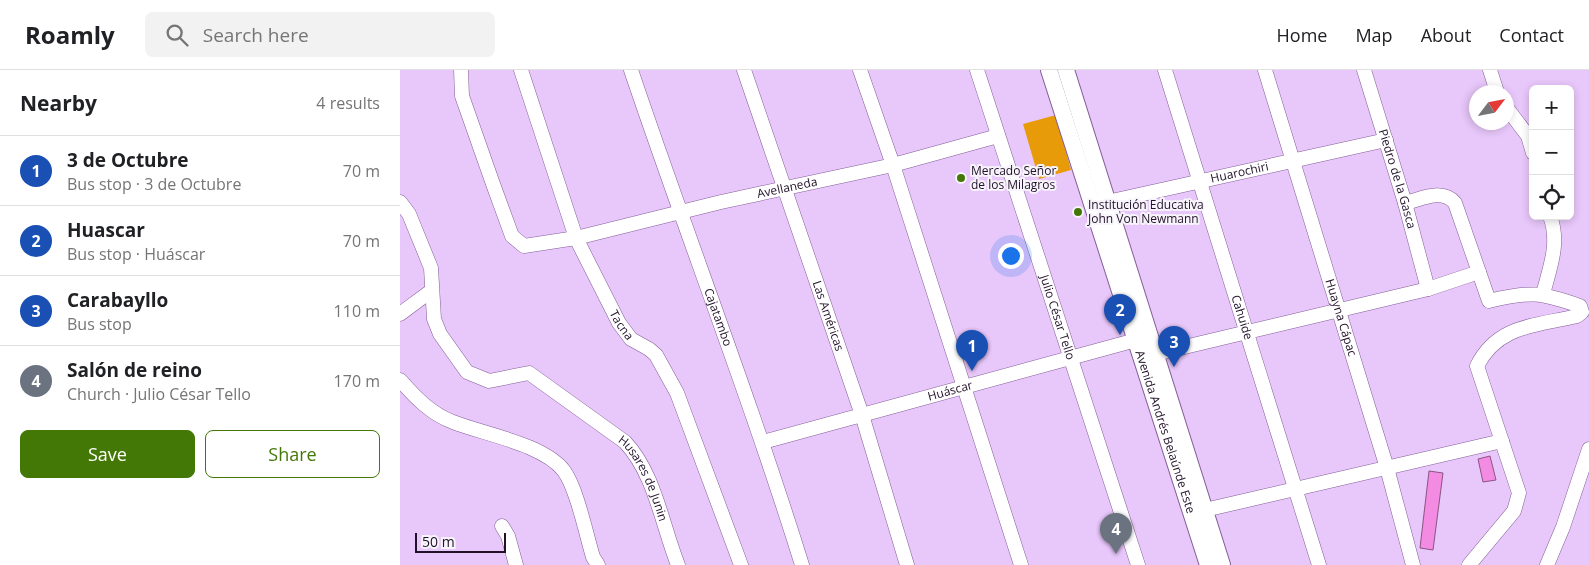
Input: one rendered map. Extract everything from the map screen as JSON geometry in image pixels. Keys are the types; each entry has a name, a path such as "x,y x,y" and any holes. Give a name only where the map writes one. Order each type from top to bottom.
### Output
{"street":[{"name":"Tacna","path":"521,70 576,238 619,323 631,339 650,349 656,355 677,393 741,565"},
{"name":"Cajatambo","path":"631,70 679,214 763,442 802,565"},
{"name":"Las Américas","path":"744,70 862,415 907,565"},
{"path":"860,70 893,165 963,387 1022,565"},
{"name":"Julio César Tello","path":"977,70 1138,565"},
{"name":"Avenida Andrés Belaúnde Este","path":"1048,70 1155,354 1198,511 1208,565"},
{"name":"Avenida Andrés Belaúnde Este","path":"1066,70 1136,340 1198,511 1222,565"},
{"name":"Cahuide","path":"1164,70 1319,565"},
{"name":"Huayna Cápac","path":"1265,70 1387,468 1413,565"},
{"name":"Piedro de la Gasca","path":"1364,70 1405,203 1428,289"},
{"path":"1490,70 1495,85"},
{"name":"Avellaneda","path":"461,74 462,96 512,236 524,246 576,238 784,188 893,165 998,136"},
{"path":"1514,118 1529,139"},
{"name":"Huarochiri","path":"1100,204 1386,140"},
{"path":"1405,203 1442,194 1450,197 1455,203 1490,301 1519,294 1543,294 1580,306 1582,312 1577,316 1530,325 1516,330 1496,342 1484,353 1477,366 1519,493 1514,510 1495,536 1469,565"},
{"name":"Husares de Junin","path":"400,202 409,214 431,268 434,318 440,334 467,372 489,381 529,373 625,442 644,469 678,565"},
{"path":"1543,294 1555,252 1554,228 1551,220"},
{"path":"1155,354 1428,289 1479,272"},
{"path":"400,314 431,290"},
{"name":"Huáscar","path":"763,442 1136,340"},
{"path":"400,380 418,400 452,422 498,435 556,461 565,472 571,485 593,557 598,565"},
{"path":"1198,511 1296,490 1502,441"},
{"path":"1547,565 1563,527 1589,448"},
{"path":"502,526 508,536 516,565"}],"shaded area":[{"path":"1056,115 1071,170 1039,179 1023,124"}],"building":[{"path":"1490,456 1496,480 1483,482 1478,459"},
{"path":"1429,471 1443,473 1433,550 1420,548"}],"place":[{"name":"Mercado Señor de los Milagros","path":"961,178"},
{"name":"Institución Educativa John Von Newmann","path":"1078,212"},
{"name":"Huascar","path":"1120,335"},
{"name":"Carabayllo","path":"1174,367"},
{"name":"3 de Octubre","path":"972,371"},
{"name":"Salón de reino","path":"1116,554"}]}
